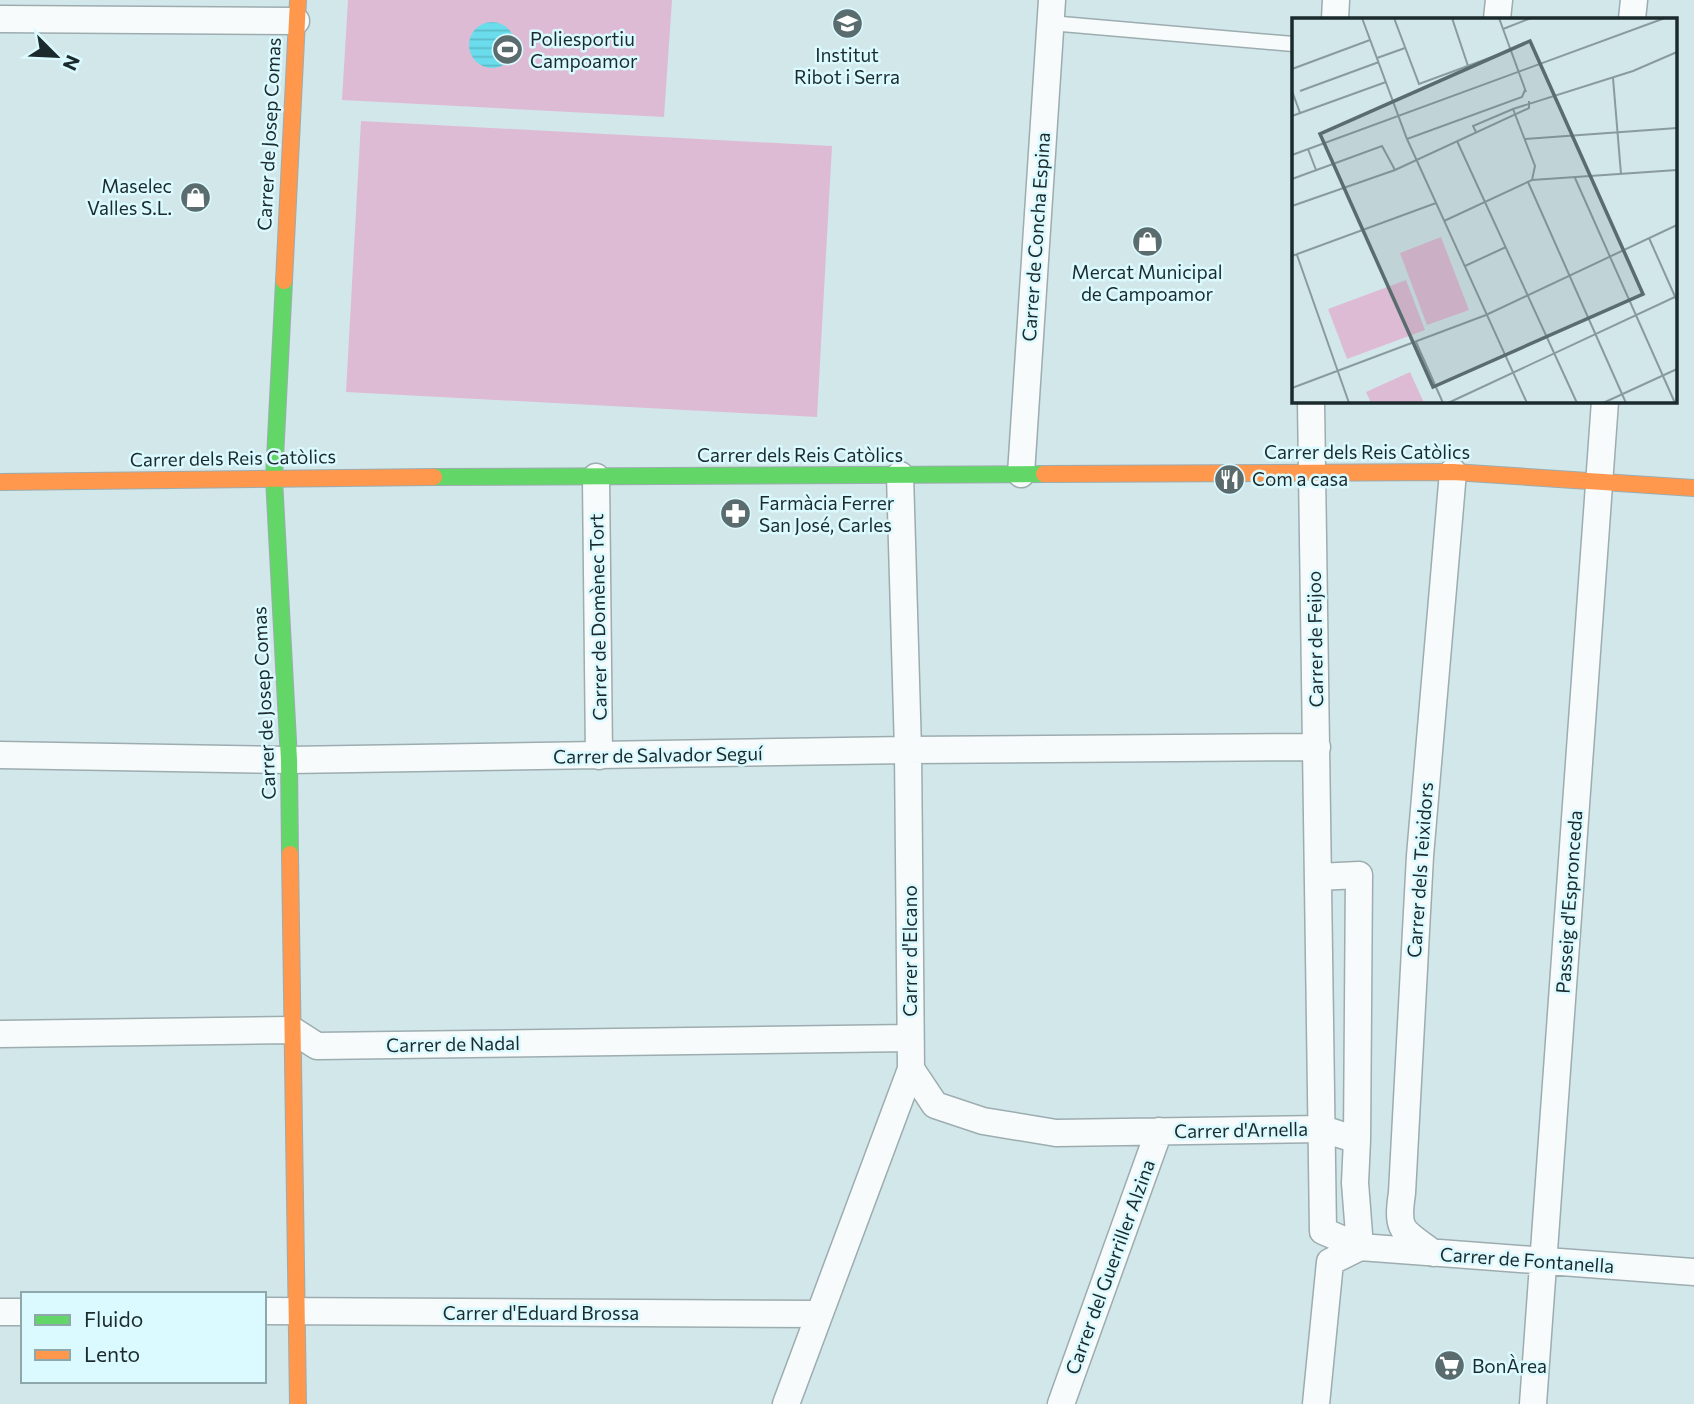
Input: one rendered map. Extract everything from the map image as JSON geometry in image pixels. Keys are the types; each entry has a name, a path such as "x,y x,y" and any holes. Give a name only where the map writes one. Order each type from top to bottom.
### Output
{"street":[{"path":"1335,18 1336,0"},
{"path":"1497,18 1499,0"},
{"path":"1632,18 1634,0"},
{"path":"0,19 297,10"},
{"name":"Carrer de Josep Comas","path":"297,10 274,478 289,760 298,1404"},
{"name":"Carrer de Concha Espina","path":"1021,474 1051,12"},
{"name":"Carrer de Feijoo","path":"1311,402 1324,1231 1360,1247"},
{"name":"Passeig d'Espronceda","path":"1533,1404 1605,402"},
{"name":"Carrer dels Reis Catòlics","path":"0,482 274,478 1452,472 1694,488"},
{"name":"Carrer dels Teixidors","path":"1433,1253 1405,1232 1398,1219 1402,1193 1420,856 1452,472"},
{"name":"Carrer d'Elcano","path":"786,1404 911,1069 908,750 900,475"},
{"name":"Carrer de Domènec Tort","path":"596,477 599,756"},
{"name":"Carrer de Salvador Seguí","path":"0,755 289,760 908,750 1317,747"},
{"path":"1316,1404 1330,1262 1360,1247 1355,1183 1359,875 1318,877"},
{"name":"Carrer de Nadal","path":"0,1034 292,1030 317,1046 911,1039"},
{"name":"Carrer d'Arnella","path":"911,1069 935,1105 983,1121 1056,1133 1323,1129"},
{"path":"1323,1129 1357,1140"},
{"name":"Carrer del Guerriller Alzina","path":"1061,1404 1159,1130"},
{"name":"Carrer de Fontanella","path":"1360,1247 1543,1261 1694,1264"},
{"name":"Carrer d'Eduard Brossa","path":"266,1311 818,1314"},
{"path":"0,1312 21,1312"}],"lane":[{"path":"1051,12 1292,44"}],"shaded area":[{"name":"Poliesportiu Campoamor","path":"348,0 672,0 664,117 342,100"},
{"path":"361,121 832,146 817,417 346,392"}],"water":[{"path":"492,22 508,29 515,45 508,61 492,68 476,61 469,45 476,29"}],"traffic: fast":[{"path":"284,281 274,478 289,760 290,854"},
{"path":"434,477 1044,474"}],"traffic: slow":[{"path":"284,281 298,0"},
{"path":"1044,474 1453,472 1694,488"},
{"path":"0,482 434,477"},
{"path":"290,854 298,1404"}],"place":[{"name":"Institut Ribot i Serra","path":"847,24"},
{"name":"Poliesportiu Campoamor","path":"507,50"},
{"name":"Maselec Valles S.L.","path":"195,197"},
{"name":"Mercat Municipal de Campoamor","path":"1147,241"},
{"name":"Com a casa","path":"1229,479"},
{"name":"Farmàcia Ferrer San José, Carles","path":"736,514"},
{"name":"BonÀrea","path":"1449,1366"}]}
